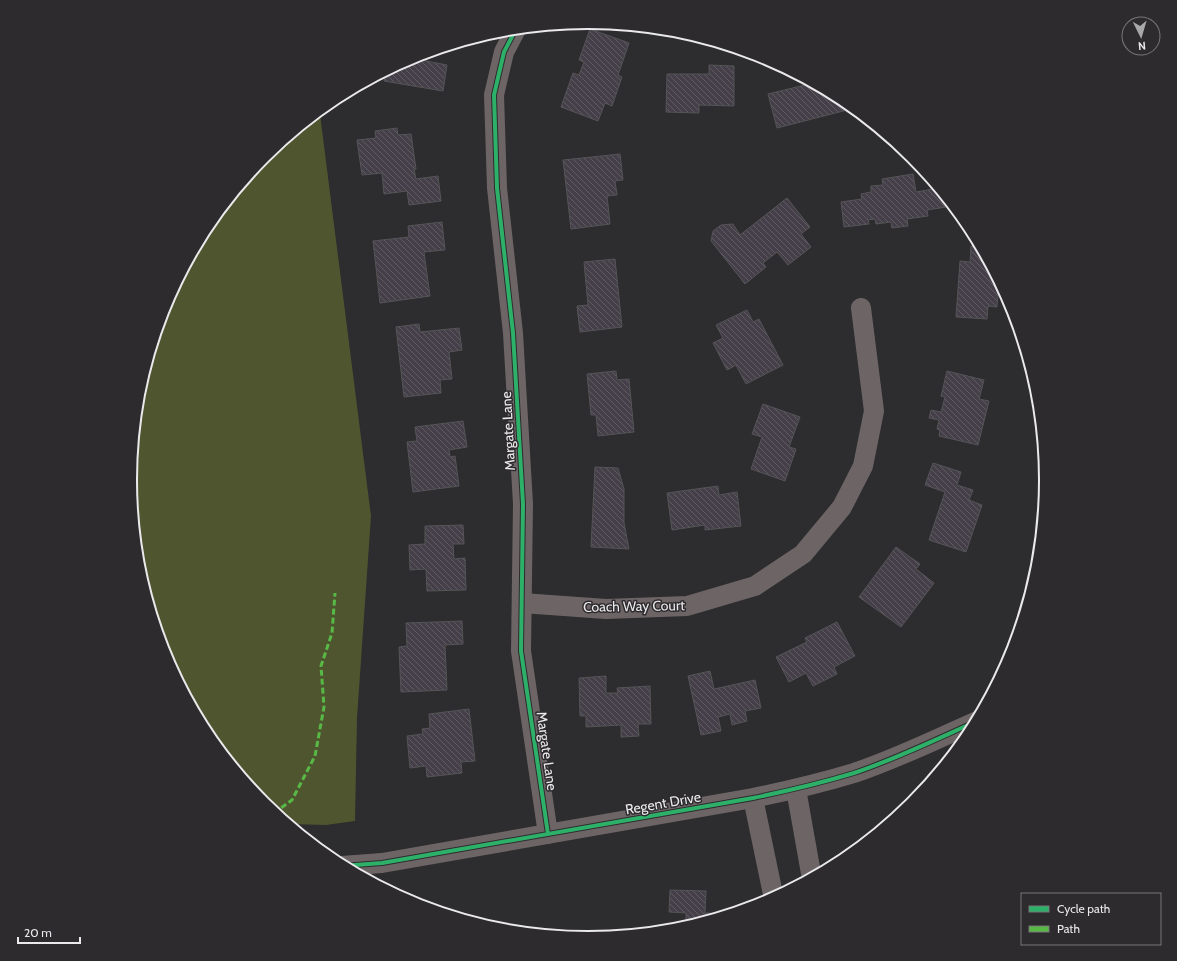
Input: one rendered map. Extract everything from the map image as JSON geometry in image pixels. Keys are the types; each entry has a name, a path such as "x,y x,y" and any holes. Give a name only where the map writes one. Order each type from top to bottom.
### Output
{"street":[{"name":"Margate Lane","path":"512,36 504,52 494,95 497,188 513,333 523,504 522,651 548,834"},
{"name":"Coach Way Court","path":"522,603 606,609 687,606 755,586 803,554 842,507 863,466 874,411 860,308"},
{"name":"Regent Drive","path":"352,865 382,863 753,798 796,789 855,772 909,752 968,725"},
{"path":"796,789 811,873"},
{"path":"753,798 773,892"}],"green space":[{"path":"320,117 371,516 357,718 355,821 326,825 296,824 269,800 230,755 197,706 171,653 152,597 141,539 137,480 141,422 152,364 171,308 197,255 230,206 249,183 269,161"}],"building":[{"path":"590,29 629,43 618,75 622,77 612,106 605,103 598,121 561,107 573,73 579,75 584,62 579,60"},
{"path":"426,59 426,61 447,65 443,91 384,81 385,78"},
{"path":"709,65 734,66 734,106 699,105 699,113 666,112 667,74 709,74"},
{"path":"806,85 846,110 777,128 768,94"},
{"path":"397,128 398,135 411,134 416,179 438,176 441,201 409,205 407,191 384,194 382,173 362,175 357,140 376,138 375,131"},
{"path":"620,154 623,180 615,181 617,195 607,196 610,224 571,229 563,160"},
{"path":"913,174 916,192 933,189 946,205 946,207 927,210 928,216 907,219 908,226 892,228 891,222 876,224 875,219 868,220 869,224 844,227 841,202 862,199 861,194 871,192 871,186 883,185 882,179"},
{"path":"787,198 810,227 801,234 811,247 788,265 777,252 763,263 766,267 745,284 711,241 713,231 721,225 733,224 740,235"},
{"path":"442,222 445,250 424,252 430,296 380,303 373,241 409,237 408,226"},
{"path":"971,246 974,246 998,292 997,307 988,306 987,319 956,317 960,261 970,262"},
{"path":"615,259 622,327 580,332 577,306 588,305 584,262"},
{"path":"747,310 753,322 759,319 783,365 746,384 736,365 727,370 713,343 723,338 716,325"},
{"path":"419,324 420,332 459,328 462,350 449,352 452,379 440,380 441,393 404,397 396,327"},
{"path":"616,371 617,380 629,379 634,432 598,436 596,415 591,415 587,374"},
{"path":"947,371 984,380 979,399 989,401 978,445 939,436 940,430 937,429 939,420 929,418 931,410 941,412 945,397 941,396"},
{"path":"763,404 800,417 789,447 796,449 785,481 751,469 762,437 752,434"},
{"path":"463,421 467,447 449,450 450,457 455,456 459,486 413,492 407,442 417,441 415,427"},
{"path":"933,463 961,472 957,485 973,490 969,500 982,505 966,552 929,540 945,492 925,485"},
{"path":"595,467 618,468 624,489 624,523 629,549 591,547"},
{"path":"718,486 719,495 737,492 741,526 705,530 705,525 672,530 667,493"},
{"path":"463,525 464,544 453,544 454,559 465,558 466,590 427,591 426,569 410,570 409,545 425,544 425,526"},
{"path":"896,547 920,564 916,569 934,583 901,627 859,597"},
{"path":"462,621 463,644 445,645 447,690 401,692 399,647 407,646 406,623"},
{"path":"837,622 855,656 834,667 837,674 813,686 806,673 789,682 776,657 807,642 805,638"},
{"path":"710,671 714,689 755,680 761,708 745,711 747,721 732,725 730,714 718,717 721,731 701,735 688,676"},
{"path":"606,676 606,693 618,693 617,688 650,686 651,724 638,724 639,736 621,737 621,725 586,727 586,716 580,716 579,678"},
{"path":"469,709 475,761 461,762 462,773 427,777 426,766 410,768 407,736 423,734 422,729 430,728 429,714"},
{"path":"670,890 706,891 705,913 710,913 709,916 686,921 686,913 669,912"}],"marked path":[{"path":"279,809 292,800 315,756 324,707 321,666 332,633 335,593"}],"cycle path":[{"path":"512,36 504,52 494,95 497,188 513,333 523,504 521,651 548,834"},
{"path":"352,865 382,863 791,790 842,777 885,762 968,725"}]}
